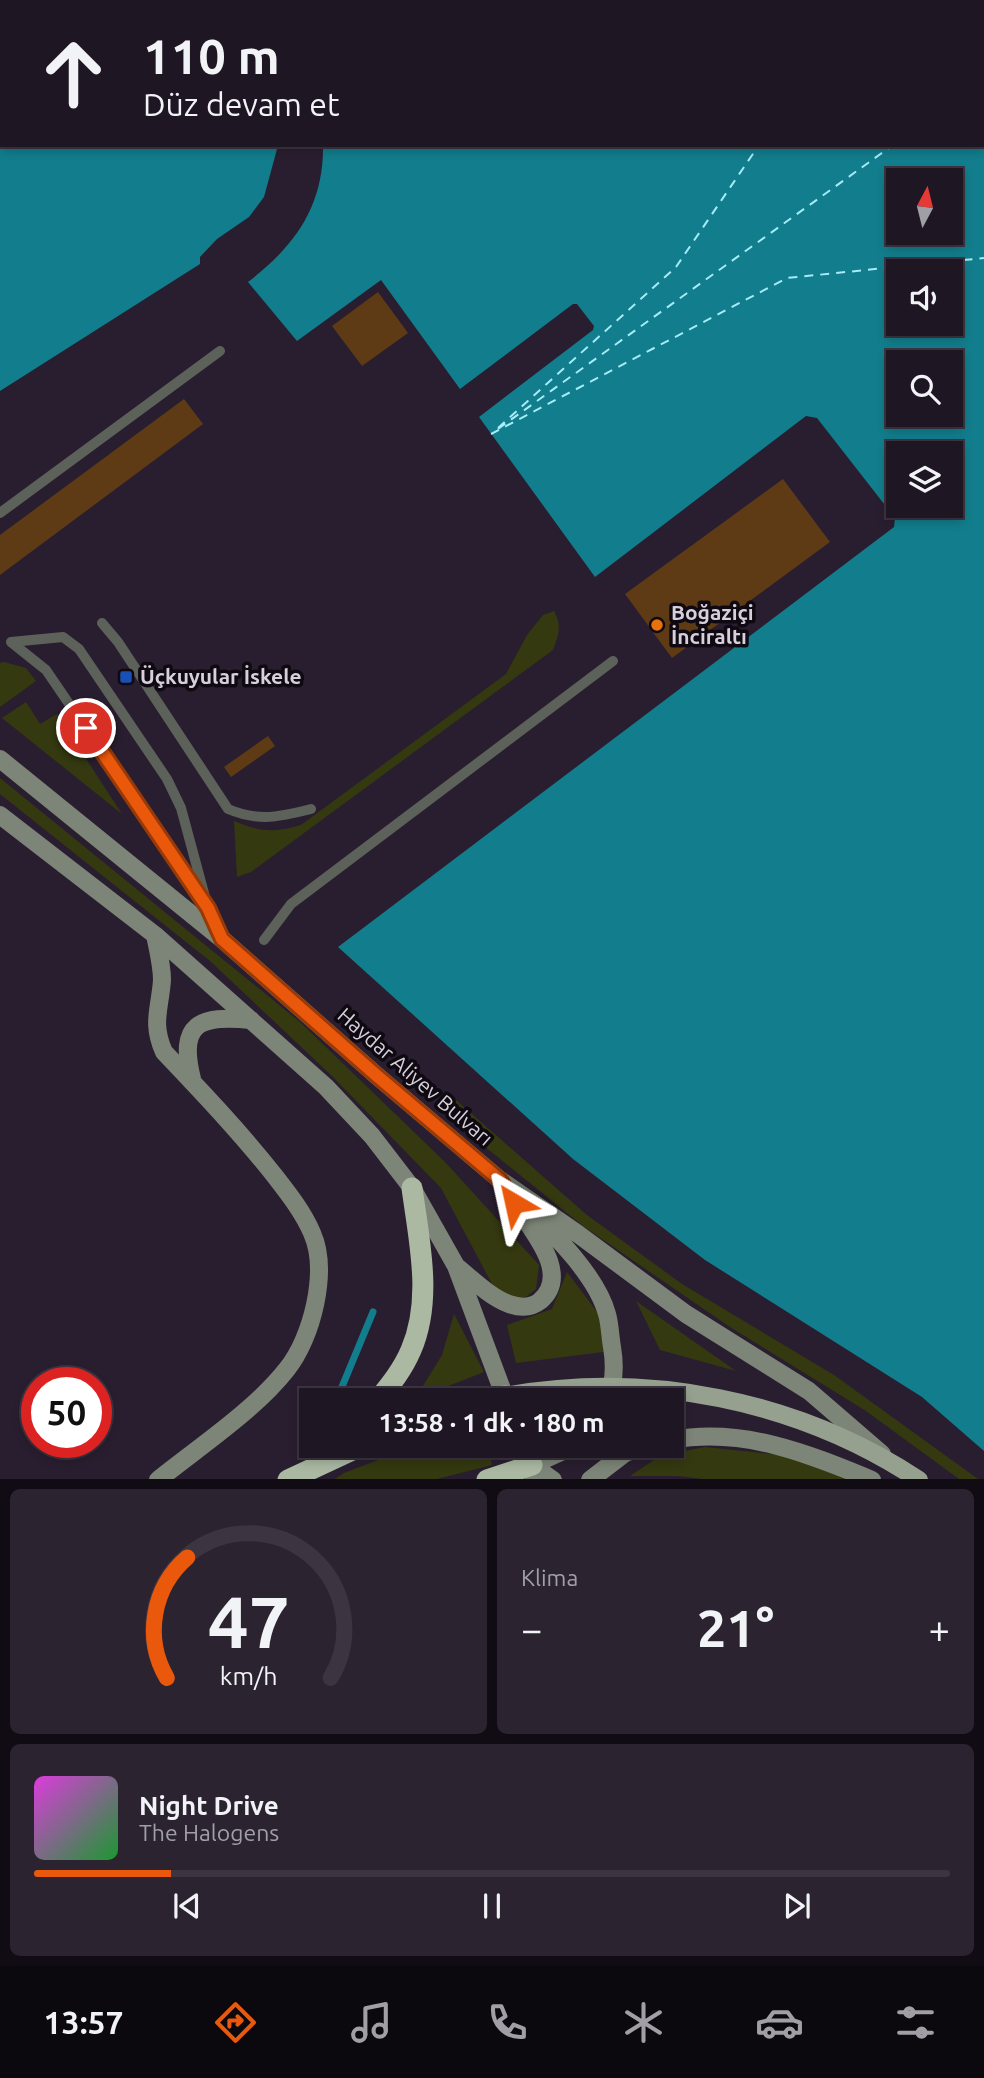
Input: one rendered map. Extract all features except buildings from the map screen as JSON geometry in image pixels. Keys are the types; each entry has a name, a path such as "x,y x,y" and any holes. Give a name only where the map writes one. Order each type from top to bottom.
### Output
{"highway":[{"path":"388,1388 398,1376 412,1349 421,1316 423,1273 412,1188"},
{"path":"288,1479 313,1458"},
{"path":"288,1479 334,1458"},
{"path":"487,1479 530,1463"}],"main road":[{"name":"Haydar Aliyev Bulvarı","path":"0,760 222,939 500,1180 686,1314 808,1391 885,1457"},
{"path":"0,815 155,935 326,1087 372,1136 412,1188 456,1266 496,1388"},
{"path":"155,935 162,980 157,1037 164,1052 256,1152 291,1198 313,1234 318,1259 317,1289 309,1331 300,1351 287,1369 265,1394 158,1479"},
{"path":"193,1082 186,1055 187,1041 194,1029 208,1020 222,1017 251,1020"},
{"path":"456,1266 496,1297 517,1306 528,1307 536,1304 548,1292 552,1270 549,1259 500,1180"},
{"path":"500,1180 562,1243 589,1279 607,1312 614,1359 611,1388"},
{"path":"684,1393 748,1402 833,1432 885,1457 919,1479"},
{"path":"684,1438 753,1440 786,1447 872,1479"},
{"path":"590,1479 617,1458"},
{"path":"530,1463 553,1479"}],"lane":[{"path":"0,513 220,351"},
{"path":"102,623 118,642 228,809 244,816 276,818 311,809"},
{"path":"208,908 46,670 10,642 63,637 79,649 167,779 181,807 208,908 222,939"},
{"path":"264,940 291,904 613,662"}],"green space":[{"path":"554,611 559,630 553,650 251,872 237,877 234,821 267,830 301,825 506,674 527,635 543,615"},
{"path":"0,663 26,668 36,681 0,707"},
{"path":"26,702 40,724 57,714 122,814 2,718"},
{"path":"0,778 300,1022 445,1162 539,1265 536,1289 518,1303 501,1301 441,1188 332,1076 210,961 0,794"},
{"path":"449,1094 587,1215 682,1284 834,1375 978,1479 959,1479 866,1411 730,1327 583,1226 447,1116"},
{"path":"567,1272 610,1329 611,1351 516,1363 507,1325 552,1309"},
{"path":"636,1301 736,1371 660,1350"},
{"path":"454,1314 484,1372 443,1388 422,1388 442,1355"},
{"path":"705,1447 780,1455 856,1479 702,1479 630,1476 657,1458 684,1458 684,1451"},
{"path":"383,1458 491,1458 492,1465 437,1479 335,1479"}],"water":[{"path":"0,147 277,147 264,197 249,217 217,239 200,257 200,264 0,391"},
{"path":"323,147 984,147 984,1451 922,1397 705,1260 573,1159 338,947 894,527 895,518 963,518 963,441 886,441 886,506 817,418 806,416 595,577 479,417 593,330 594,326 577,304 573,304 460,389 381,280 297,341 248,282 293,239 304,223 318,187"}],"waterway":[{"path":"341,1388 373,1312"}],"ferry route":[{"path":"498,428 676,267 758,147"},
{"path":"498,429 890,147"},
{"path":"491,434 787,278 984,258"}],"place":[{"name":"Boğaziçi İnciraltı","path":"657,625"},
{"name":"Üçkuyular İskele","path":"126,677"}],"route":[{"path":"86,728 208,908 222,939 281,993 500,1180 514,1203"}]}
